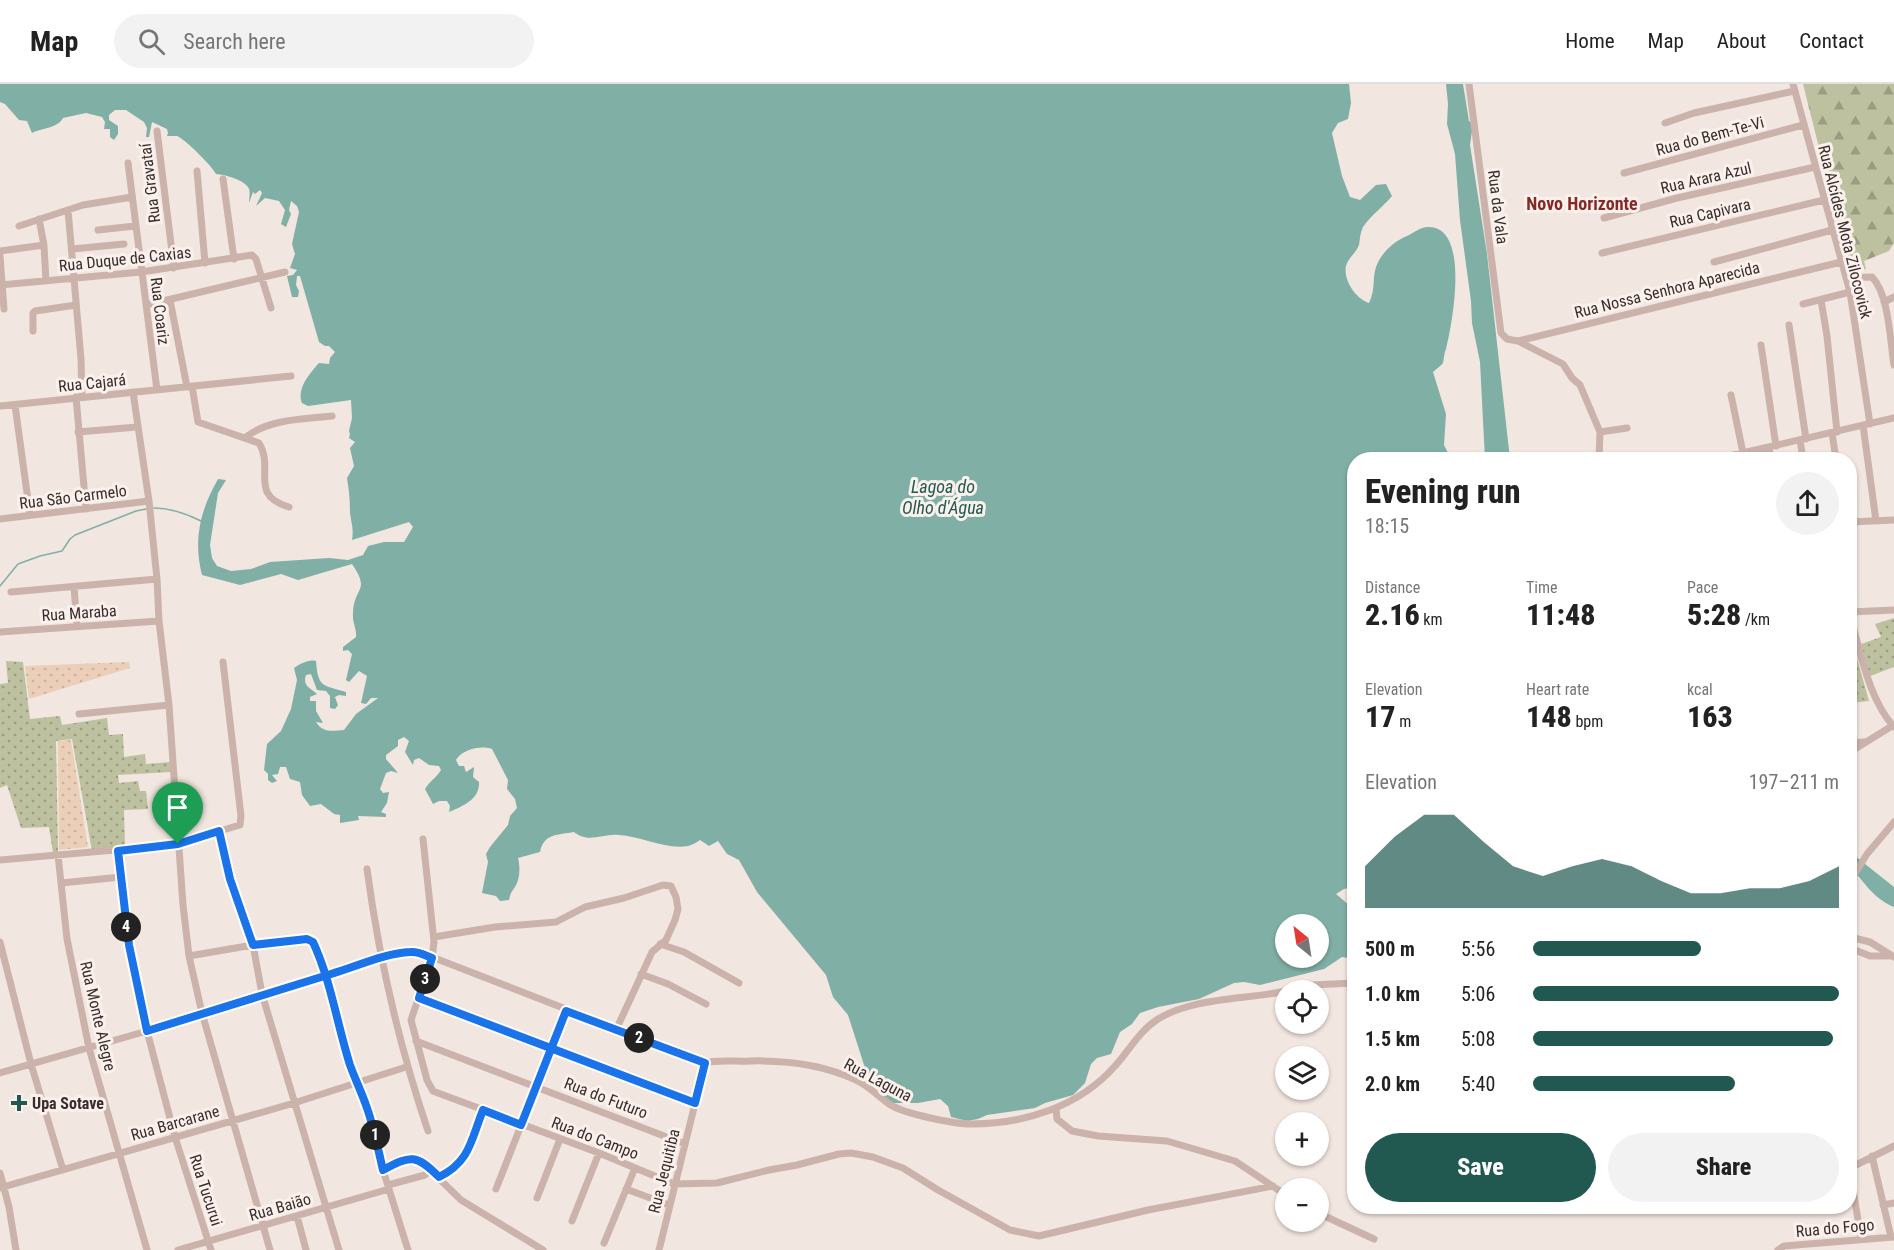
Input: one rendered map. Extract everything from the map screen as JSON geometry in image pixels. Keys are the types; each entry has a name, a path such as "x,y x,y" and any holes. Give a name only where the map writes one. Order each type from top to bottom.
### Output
{"street":[{"name":"Rua da Vala","path":"1469,84 1501,333 1508,339 1518,341"},
{"path":"1665,123 1793,87"},
{"name":"Rua Alcídes Mota Zilocovick","path":"1793,87 1850,292 1867,425 1876,521"},
{"name":"Rua do Bem-Te-Vi","path":"1624,173 1803,125"},
{"name":"Rua Gravataí","path":"157,131 174,268"},
{"name":"Rua Coariz","path":"128,163 157,390"},
{"name":"Rua Arara Azul","path":"1604,218 1677,198 1815,167"},
{"path":"198,171 206,263"},
{"path":"223,179 234,259"},
{"path":"19,226 98,201 132,197"},
{"name":"Rua Capivara","path":"1602,253 1824,200"},
{"path":"68,210 76,305 78,432 86,509"},
{"path":"39,219 44,245 46,281"},
{"path":"98,230 135,226"},
{"path":"1714,262 1832,230"},
{"path":"72,249 124,244"},
{"path":"0,251 44,245"},
{"name":"Rua Duque de Caxias","path":"2,285 141,272 252,255 256,259 262,278"},
{"path":"0,256 4,309"},
{"name":"Rua Nossa Senhora Aparecida","path":"1518,341 1841,262"},
{"path":"146,305 285,272"},
{"path":"1845,278 1872,277 1880,288 1894,365"},
{"path":"262,278 271,308"},
{"path":"1803,304 1850,292"},
{"path":"1884,302 1894,297"},
{"path":"170,300 198,422 257,441 261,446 266,487 271,499 289,507"},
{"path":"1821,300 1827,336 1836,452"},
{"path":"33,331 35,310 76,305"},
{"path":"1789,325 1803,452"},
{"path":"1518,341 1566,367 1572,378 1580,385 1600,432 1599,452"},
{"path":"1761,345 1772,452"},
{"name":"Rua Cajará","path":"0,406 291,376"},
{"path":"133,392 149,501 157,579 189,956 202,1013 235,1120 270,1250"},
{"path":"1731,395 1739,452"},
{"path":"15,405 30,515"},
{"path":"246,437 272,424 332,416"},
{"path":"1751,452 1894,418"},
{"path":"78,432 137,427"},
{"path":"1600,432 1627,428"},
{"name":"Rua São Carmelo","path":"0,519 149,501"},
{"path":"1857,522 1894,520"},
{"path":"11,592 157,579"},
{"path":"74,587 77,626"},
{"path":"1857,613 1894,610"},
{"name":"Rua Maraba","path":"0,632 159,621"},
{"path":"1857,638 1871,685 1893,727 1857,748"},
{"path":"0,860 178,844 238,826 241,820 223,662"},
{"path":"79,714 169,705"},
{"path":"1857,742 1872,739"},
{"path":"1857,870 1868,854 1893,828"},
{"path":"219,831 230,879 253,945 262,994 339,1250"},
{"path":"416,1041 411,1020 432,958 434,938 423,839"},
{"name":"Rua Tucurui","path":"118,851 129,945 147,1031 175,1137 211,1250"},
{"name":"Rua Monte Alegre","path":"58,855 67,939 89,1048 147,1250"},
{"path":"368,869 381,958 406,1067 428,1131"},
{"path":"61,883 121,877"},
{"path":"434,938 495,927 556,922 585,907 624,898 663,885 671,886 678,909 666,940 651,952 616,1030"},
{"path":"189,956 253,945 307,939 313,942 340,1022 350,1066 370,1118 383,1170 408,1250"},
{"path":"1857,939 1870,942 1893,957"},
{"path":"0,942 31,1064 63,1170"},
{"path":"660,944 684,952 739,983"},
{"path":"1857,951 1870,956 1893,957"},
{"path":"0,1073 147,1031 381,958 409,952 418,952 705,1063"},
{"path":"641,974 668,984 706,1004"},
{"path":"1329,984 1347,983"},
{"name":"Rua Laguna","path":"705,1063 767,1061 811,1064 861,1082 898,1108 953,1122 972,1124 1001,1121 1032,1116 1056,1108 1095,1086 1120,1062 1144,1030 1170,1013 1212,1002 1275,993"},
{"path":"419,998 695,1103"},
{"path":"496,1189 566,1011"},
{"name":"Rua do Futuro","path":"416,1041 685,1143"},
{"name":"Rua do Campo","path":"416,1041 427,1080 433,1090 438,1093 599,1153 674,1184"},
{"name":"Rua Jequitiba","path":"658,1250 705,1063"},
{"name":"Rua Barcarane","path":"2,1188 294,1103 406,1067"},
{"path":"1056,1108 1057,1119 1072,1131 1098,1136 1167,1142 1234,1161 1273,1186"},
{"path":"439,1177 452,1171 461,1162 483,1110"},
{"path":"537,1198 560,1139"},
{"path":"1857,1164 1894,1146"},
{"path":"572,1221 599,1153"},
{"path":"674,1184 717,1183 851,1153 873,1157 903,1168 1010,1230 1039,1236 1148,1210 1273,1186"},
{"path":"1872,1156 1893,1238"},
{"path":"383,1170 406,1158 421,1161 439,1177 450,1191 467,1204 543,1250"},
{"path":"604,1243 635,1168"},
{"name":"Rua Baião","path":"178,1250 326,1208 425,1175 432,1170"},
{"path":"0,1173 16,1250"},
{"path":"626,1189 669,1205"},
{"path":"1883,1205 1894,1203"},
{"path":"1857,1214 1861,1238"},
{"path":"297,1216 306,1250"},
{"path":"1329,1218 1374,1239"},
{"name":"Rua do Fogo","path":"1779,1249 1784,1245 1861,1238 1893,1238"},
{"path":"1822,1250 1826,1241"}],"green space":[{"path":"1803,84 1894,84 1894,243 1889,251 1864,261 1866,269 1850,271"},
{"path":"1894,618 1894,667 1870,676 1861,644 1881,637 1875,624"},
{"path":"1857,658 1869,701 1857,702"},
{"path":"6,661 23,662 30,719 60,716 62,725 107,718 109,735 123,734 124,757 145,754 146,764 170,762 171,772 118,775 119,783 138,781 140,791 146,791 148,809 124,810 125,847 92,851 72,739 56,741 58,853 53,853 49,827 21,828 7,785 0,788 0,684 8,683"}],"sand":[{"path":"129,662 130,668 29,699 25,666"},
{"path":"71,740 88,847 59,850 58,741"}],"water":[{"name":"Lagoa do Olho d'Água","path":"0,84 1349,84 1351,103 1348,119 1338,123 1332,133 1342,176 1350,197 1360,200 1376,185 1386,184 1392,196 1363,227 1359,245 1346,266 1346,277 1349,283 1360,298 1369,303 1376,267 1381,257 1402,238 1428,227 1441,231 1450,242 1455,279 1452,320 1443,363 1433,372 1446,414 1444,445 1448,452 1347,452 1347,888 1336,894 1347,903 1347,958 1342,957 1329,966 1329,914 1275,914 1275,968 1326,968 1260,985 1234,983 1199,999 1140,1013 1132,1024 1120,1032 1111,1054 1097,1058 1091,1064 1085,1083 1073,1095 1035,1108 987,1115 967,1121 951,1117 948,1106 940,1099 918,1103 893,1103 886,1100 866,1071 848,1015 833,997 826,975 757,892 739,860 727,854 718,841 709,846 700,840 690,846 680,847 619,835 591,838 574,832 552,836 545,841 540,852 518,858 517,883 509,900 500,901 496,896 482,893 488,862 486,854 508,825 510,816 517,808 515,799 507,789 508,780 492,749 483,747 472,749 463,753 456,760 459,766 464,766 466,772 474,767 473,777 479,782 479,788 470,801 449,812 450,806 447,801 433,804 425,789 441,770 439,766 429,765 419,758 414,760 413,765 405,752 409,741 404,737 398,740 398,746 386,755 386,759 398,773 391,771 386,773 380,789 383,793 389,792 387,803 381,812 386,814 386,817 358,816 359,820 340,823 340,815 334,814 321,804 310,806 302,795 300,782 290,779 286,767 280,767 278,774 272,775 277,781 272,783 268,780 268,774 264,770 267,744 281,731 291,709 297,680 294,668 308,661 316,661 318,676 323,684 346,692 346,696 335,697 338,705 335,709 330,708 330,696 326,691 317,690 311,674 306,675 306,684 317,694 310,697 310,701 316,701 316,711 323,723 316,722 325,730 344,730 356,714 378,698 371,698 366,704 361,703 367,676 359,671 349,682 346,680 352,654 348,650 343,651 343,647 356,637 353,613 361,585 358,573 352,564 298,580 281,574 240,585 202,575 198,537 207,502 218,479 226,480 218,493 210,545 212,558 217,566 231,571 251,569 270,562 329,558 348,560 363,555 368,546 384,542 404,542 413,527 409,522 352,540 353,529 347,478 354,466 350,448 355,442 349,438 352,418 351,400 308,406 302,403 302,387 308,376 319,363 329,364 335,352 329,346 319,342 300,276 297,276 296,285 299,291 298,297 292,297 287,276 293,275 297,270 290,268 295,254 292,244 299,212 297,206 291,201 289,210 291,214 286,227 281,224 285,210 279,201 265,198 256,206 262,193 260,190 255,194 253,192 249,203 249,190 245,184 234,178 216,174 186,142 177,136 167,136 167,129 152,122 149,137 146,137 147,128 144,122 126,110 115,110 109,115 109,120 118,126 118,134 114,140 110,137 110,129 104,129 105,122 102,117 86,113 63,118 54,126 32,133 27,121 19,120 5,104 0,102"},
{"path":"1446,84 1463,84 1469,121 1473,124 1470,145 1487,254 1509,452 1485,452 1480,362 1472,323 1455,154 1447,124"},
{"path":"1857,858 1894,887 1894,907 1875,895 1857,874"}],"waterway":[{"path":"154,508 178,512 201,521"},
{"path":"0,586 18,564 62,551 75,535 146,509"}],"place":[{"name":"Upa Sotave","path":"19,1103"}],"district":[{"name":"Novo Horizonte","path":"1582,203"}],"route":[{"path":"178,844 118,851 124,914 147,1031 262,994 325,976 381,958 418,952 432,958 419,998 551,1047 695,1103 705,1063 566,1011 551,1047 521,1125 483,1110 464,1158 452,1171 439,1177 421,1161 414,1158 406,1158 383,1170 370,1118 350,1066 340,1022 325,976 316,947 313,942 307,939 253,945 230,879 219,831 178,844"}]}
